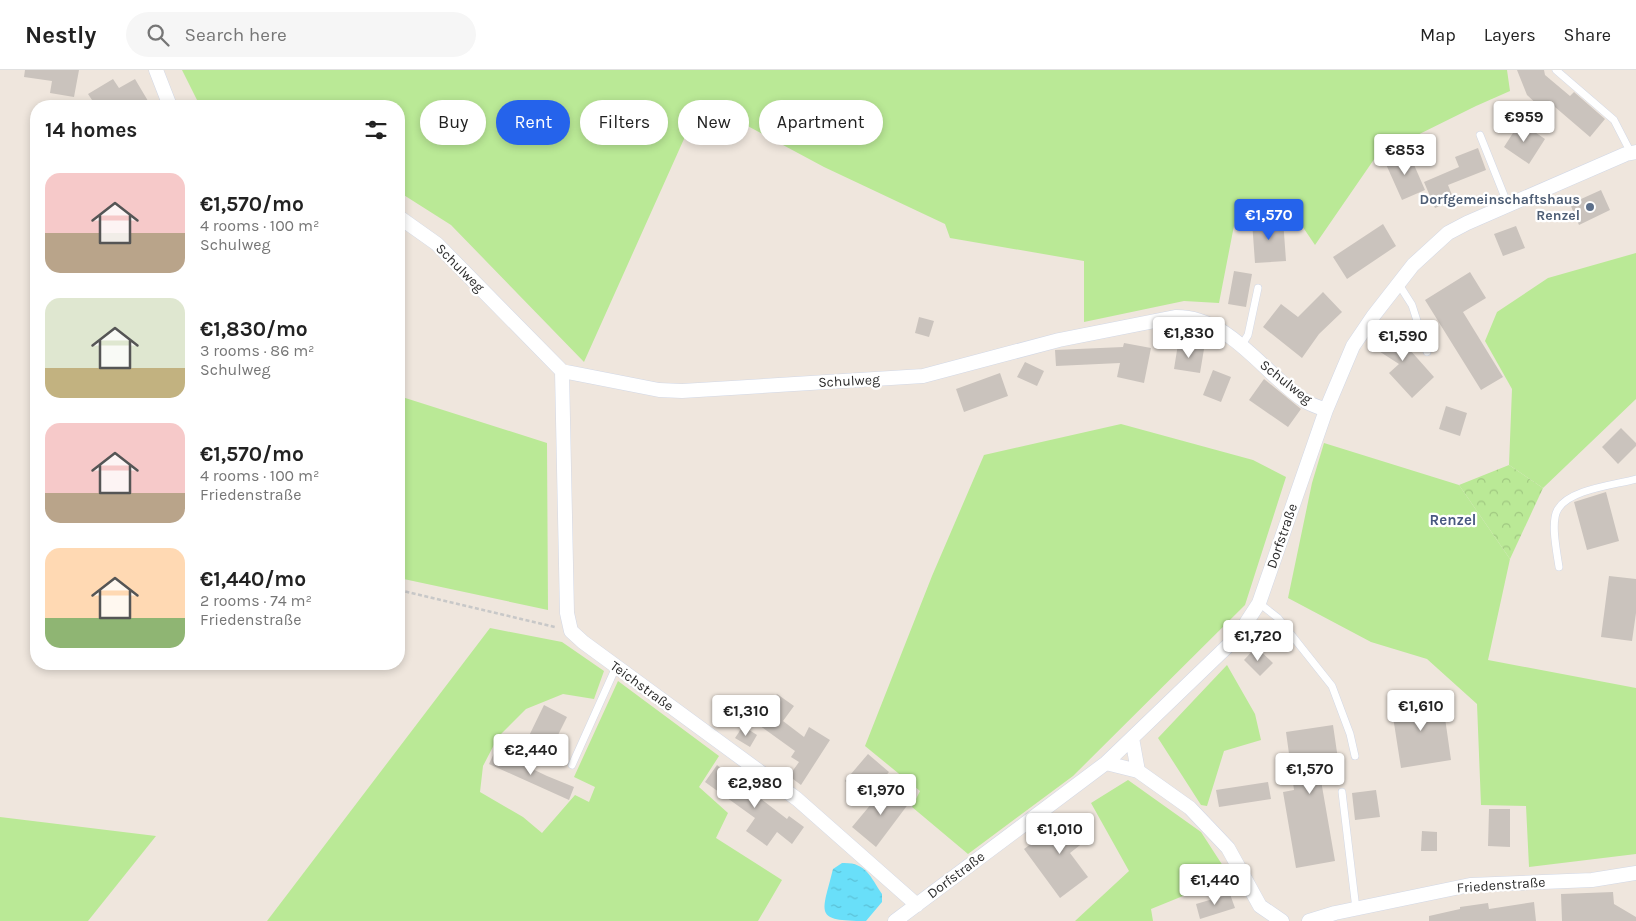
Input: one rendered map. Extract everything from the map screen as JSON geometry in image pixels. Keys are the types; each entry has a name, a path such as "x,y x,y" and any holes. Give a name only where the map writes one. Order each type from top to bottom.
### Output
{"street":[{"path":"156,70 168,100"},
{"name":"Dorfstraße","path":"895,921 1106,763 1237,637 1259,603 1326,410 1354,346 1398,283 1430,247 1448,233 1508,205 1634,152"},
{"name":"Schulweg","path":"405,221 437,244 562,371 659,390 682,391 923,376 1059,340 1175,317 1192,317 1202,320 1240,346 1305,401 1326,410"},
{"path":"562,371 567,613 571,631"},
{"name":"Teichstraße","path":"571,631 616,667 797,799 917,905"},
{"path":"1132,738 1138,771"},
{"path":"1106,763 1138,771 1196,814 1228,848 1260,906 1282,921"},
{"name":"Friedenstraße","path":"1309,921 1470,885 1592,880 1636,873"}],"lane":[{"path":"1556,70 1614,120 1634,152"},
{"path":"1480,135 1508,205"},
{"path":"1398,283 1412,305 1427,352"},
{"path":"1240,346 1248,335 1258,288"},
{"path":"1559,567 1554,536 1556,510 1567,499 1590,490 1636,480"},
{"path":"1259,603 1278,618 1332,686 1350,734 1355,756"},
{"path":"572,765 616,667"},
{"path":"1342,792 1356,910"}],"path":[{"path":"405,591 571,631"}],"green space":[{"path":"182,70 1507,70 1510,91 1377,155 1315,245 1294,214 1238,205 1219,303 1184,301 1084,322 1084,261 950,238 945,224 824,167 783,145 883,145 883,100 759,100 759,132 749,127 749,100 678,100 678,145 681,145 584,362 451,225 405,196 405,100 197,100"},
{"path":"1636,253 1636,399 1543,488 1509,465 1512,389 1485,341 1497,312 1548,278"},
{"path":"405,398 547,443 548,610 405,579"},
{"path":"1121,424 1253,460 1286,477 1245,605 1073,776 968,854 912,807 920,791 865,746 932,576 984,455"},
{"path":"1324,443 1459,485 1510,559 1488,660 1636,688 1636,854 1529,867 1526,806 1481,805 1477,704 1427,659 1371,642 1288,598 1312,483"},
{"path":"1509,465 1543,488 1510,559 1459,485"},
{"path":"490,628 562,642 604,671 594,699 563,694 526,709 498,737 483,766 480,792 523,817 542,833 575,795 589,802 595,787 574,777 618,681 719,756 699,787 728,813 716,838 782,880 758,921 267,921"},
{"path":"1227,665 1255,714 1261,740 1224,751 1207,806 1201,805 1158,738"},
{"path":"1128,780 1201,832 1234,883 1183,896 1151,909 1153,921 1075,921 1129,871 1091,803"},
{"path":"0,817 156,836 88,921 0,921"}],"water":[{"path":"842,863 857,865 866,871 882,894 882,902 866,921 837,919 829,916 826,912 826,896 833,869"}],"building":[{"path":"25,70 79,70 74,97 50,93 52,81 24,77"},
{"path":"1517,70 1544,70 1545,75 1570,96 1574,92 1605,119 1590,137 1548,101 1542,109 1527,95"},
{"path":"113,79 119,88 135,79 147,100 92,100 88,94"},
{"path":"1520,122 1545,139 1529,164 1504,147"},
{"path":"1478,148 1486,170 1448,185 1454,200 1435,208 1424,182 1459,167 1455,157"},
{"path":"1408,151 1425,190 1402,200 1385,162"},
{"name":"Dorfgemeinschaftshaus Renzel","path":"1601,190 1610,210 1579,225 1570,204"},
{"path":"1283,219 1286,261 1255,263 1252,221"},
{"path":"1383,224 1396,246 1347,279 1333,257"},
{"path":"1516,226 1525,248 1503,256 1494,234"},
{"path":"1234,271 1252,274 1246,307 1228,304"},
{"path":"1470,272 1486,298 1463,312 1503,377 1481,390 1425,300"},
{"path":"1323,292 1342,312 1319,334 1302,358 1263,327 1281,304 1298,317"},
{"path":"919,317 934,321 929,337 915,333"},
{"path":"1385,325 1404,337 1402,341 1434,377 1412,398 1389,373 1399,364 1371,346"},
{"path":"1124,343 1151,348 1144,383 1117,377 1120,363 1056,366 1055,350 1123,347"},
{"path":"1178,344 1204,349 1200,373 1174,369"},
{"path":"1025,362 1044,371 1037,386 1017,377"},
{"path":"1213,370 1231,377 1221,402 1203,395"},
{"path":"1000,373 1008,396 964,412 956,389"},
{"path":"1264,379 1301,409 1288,427 1249,400"},
{"path":"1446,406 1467,413 1460,436 1439,429"},
{"path":"1621,428 1636,443 1636,446 1618,464 1602,447"},
{"path":"1606,492 1619,541 1587,550 1574,502"},
{"path":"1609,576 1636,579 1636,613 1632,641 1601,637"},
{"path":"1256,647 1273,663 1260,676 1244,660"},
{"path":"777,694 794,706 783,721 804,737 809,727 830,740 801,785 789,776 799,762 791,757 795,751 756,723"},
{"path":"1442,697 1451,760 1401,768 1391,704"},
{"path":"544,705 567,717 549,753 526,742"},
{"path":"1333,725 1339,766 1319,769 1335,861 1296,868 1283,792 1294,790 1286,732"},
{"path":"743,726 757,735 750,747 735,738"},
{"path":"495,751 574,787 569,800 489,764"},
{"path":"868,754 889,772 875,788 864,778 855,789 845,781"},
{"path":"717,765 787,819 789,816 804,827 792,844 777,832 767,846 746,831 755,818 705,782"},
{"path":"1268,782 1271,799 1219,807 1216,790"},
{"path":"887,785 909,803 876,847 852,827"},
{"path":"1376,790 1380,817 1355,820 1352,793"},
{"path":"1489,809 1510,809 1510,847 1488,846"},
{"path":"1070,814 1089,838 1070,853 1088,877 1060,898 1024,849"},
{"path":"1422,831 1437,832 1437,851 1421,851"},
{"path":"1613,892 1614,904 1636,917 1636,921 1562,921 1561,894"},
{"path":"1230,894 1235,908 1200,919 1196,904"},
{"path":"1534,902 1536,921 1429,921 1429,916 1460,909 1460,907 1488,903 1489,909"}],"place":[{"name":"Dorfgemeinschaftshaus Renzel","path":"1590,207"}],"district":[{"name":"Renzel","path":"1453,520"}]}
